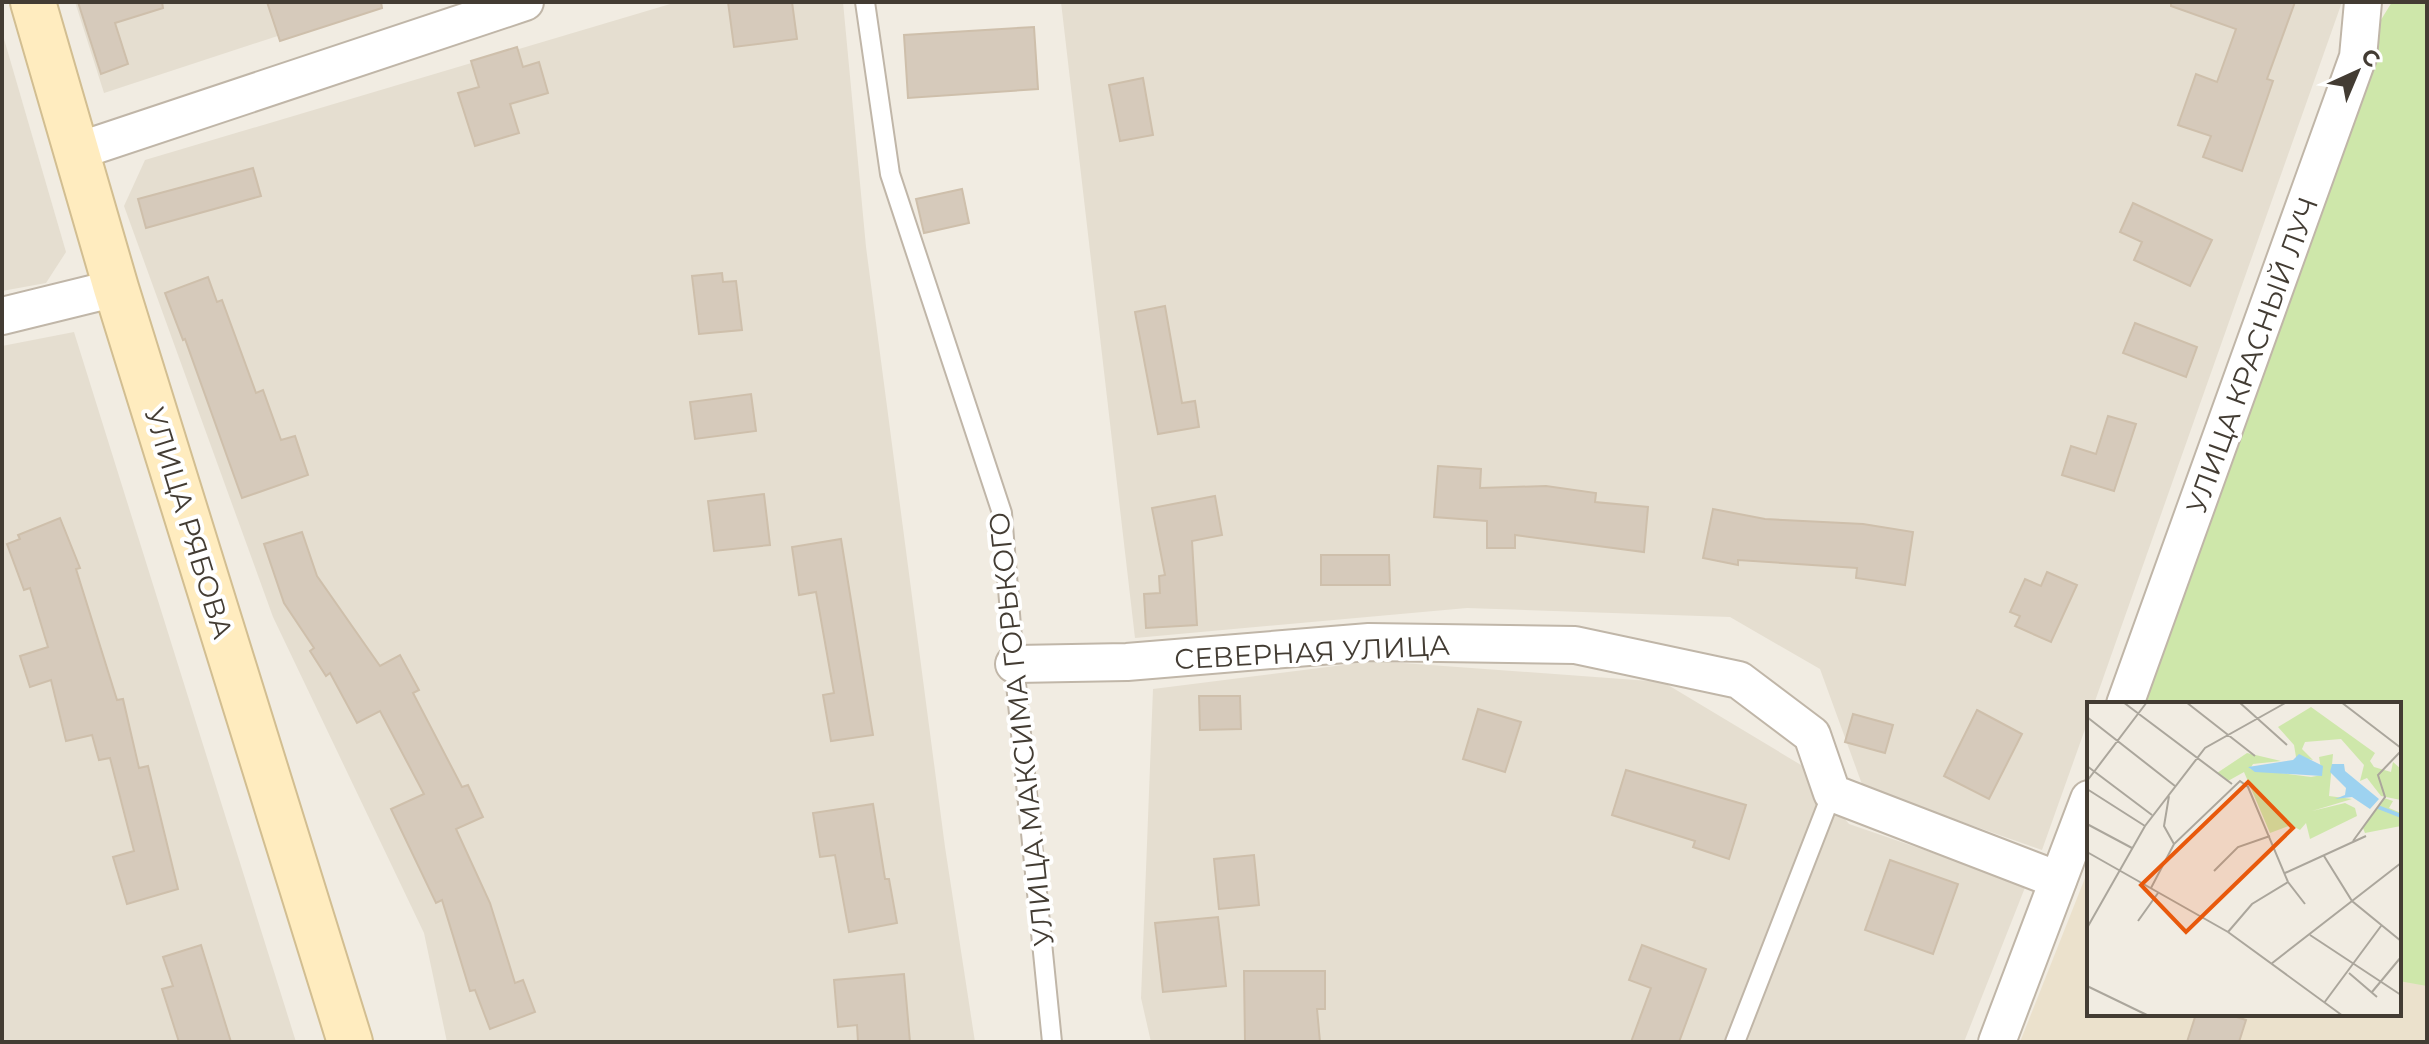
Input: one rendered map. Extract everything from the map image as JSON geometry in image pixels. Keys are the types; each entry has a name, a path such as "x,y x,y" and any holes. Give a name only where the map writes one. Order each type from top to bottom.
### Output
{"street":[{"name":"УЛИЦА РЯБОВА","path":"33,2 116,288 350,1042"},
{"path":"78,151 525,2"},
{"name":"УЛИЦА КРАСНЫЙ ЛУЧ","path":"2126,702 2358,57 2363,2"},
{"path":"2,316 116,288"},
{"name":"СЕВЕРНАЯ УЛИЦА","path":"1014,664 1127,662 1369,642 1575,645 1739,680 1812,735 1832,793"},
{"path":"1832,793 2058,880"},
{"path":"1997,1042 2087,804"}],"lane":[{"name":"УЛИЦА МАКСИМА ГОРЬКОГО","path":"865,2 890,174 1002,513 1052,1042"},
{"path":"1735,1042 1832,793"}],"shaded area":[{"path":"75,2 381,2 104,93"},
{"path":"677,2 843,2 866,247 945,847 975,1042 447,1042 424,933 273,617 124,206 145,160"},
{"path":"1061,2 2342,2 2095,702 2087,702 2087,724 2042,850 1863,787 1820,669 1730,617 1467,608 1135,638"},
{"path":"2,32 66,252 46,283 2,291"},
{"path":"74,332 296,1042 2,1042 2,346"},
{"path":"1375,661 1663,682 1801,765 1849,824 2026,885 1964,1042 1151,1042 1141,998 1153,689"},
{"path":"2087,873 2087,1016 2401,1016 2401,974 2427,984 2427,1042 2020,1042"}],"green space":[{"path":"2392,2 2427,2 2427,986 2401,981 2401,702 2142,702 2358,57"}],"building":[{"path":"78,2 162,2 163,8 115,23 128,64 101,74"},
{"path":"267,2 381,2 382,8 280,41"},
{"path":"728,2 792,2 797,39 734,47"},
{"path":"2171,2 2295,2 2267,79 2273,81 2242,171 2203,157 2211,136 2178,125 2196,74 2217,82 2236,29 2171,6"},
{"path":"1034,27 1038,89 908,98 904,35"},
{"path":"517,47 523,67 539,62 548,93 510,104 519,133 475,146 458,93 479,87 471,61"},
{"path":"1143,78 1153,135 1120,141 1109,85"},
{"path":"253,168 261,196 146,228 138,199"},
{"path":"962,189 969,223 924,233 916,199"},
{"path":"2133,203 2212,240 2190,286 2134,260 2142,242 2120,232"},
{"path":"722,273 723,282 736,281 742,330 699,334 692,276"},
{"path":"208,277 217,302 222,300 256,393 263,390 281,440 295,436 308,475 242,498 185,339 165,293"},
{"path":"1165,306 1182,403 1195,401 1199,427 1158,434 1135,312"},
{"path":"2135,323 2197,347 2186,377 2123,353"},
{"path":"751,394 756,431 695,439 690,402"},
{"path":"2108,416 2136,424 2114,491 2062,475 2071,446 2096,454"},
{"path":"1438,466 1481,469 1480,488 1546,486 1596,493 1595,502 1648,507 1644,552 1515,535 1515,548 1487,548 1487,521 1434,517"},
{"path":"764,494 770,545 714,551 708,501"},
{"path":"1215,496 1222,535 1192,541 1197,625 1146,628 1144,594 1160,593 1159,576 1165,575 1152,508"},
{"path":"1713,509 1765,519 1863,524 1913,532 1905,585 1856,578 1857,568 1738,560 1738,565 1703,558"},
{"path":"60,518 80,568 76,569 117,700 123,699 139,768 148,766 178,889 127,904 113,857 134,851 110,758 99,760 92,735 66,741 51,680 30,687 20,656 48,647 30,588 24,590 7,544 20,539 18,535"},
{"path":"302,532 317,576 380,666 400,655 419,690 413,693 462,787 468,785 483,817 456,829 490,903 515,983 523,980 535,1012 490,1029 475,990 470,991 442,900 436,903 391,809 424,794 380,711 357,723 330,673 326,676 310,651 314,648 284,603 264,544"},
{"path":"841,539 873,735 831,741 823,695 834,693 816,592 799,595 792,547"},
{"path":"1321,555 1389,555 1390,585 1321,585"},
{"path":"2047,572 2077,585 2051,642 2015,626 2020,616 2010,612 2025,579 2041,586"},
{"path":"1199,696 1240,696 1241,729 1200,730"},
{"path":"1478,709 1521,722 1505,772 1463,759"},
{"path":"1977,710 2022,734 1989,799 1944,776"},
{"path":"1853,714 1893,725 1885,753 1845,742"},
{"path":"1626,770 1746,805 1729,859 1693,847 1695,841 1612,815"},
{"path":"873,804 885,879 889,879 897,923 849,932 835,855 820,857 813,813"},
{"path":"1254,855 1259,905 1219,909 1214,859"},
{"path":"1890,860 1958,884 1933,954 1865,930"},
{"path":"1218,917 1226,986 1163,992 1155,923"},
{"path":"201,945 231,1042 179,1042 162,989 173,986 163,957"},
{"path":"1642,945 1706,969 1679,1042 1631,1042 1651,988 1629,980"},
{"path":"1244,971 1325,971 1325,1009 1317,1009 1320,1042 1245,1042"},
{"path":"904,974 910,1042 858,1042 857,1025 838,1027 834,980"},
{"path":"2195,1016 2233,1016 2246,1020 2239,1042 2187,1042"}]}
